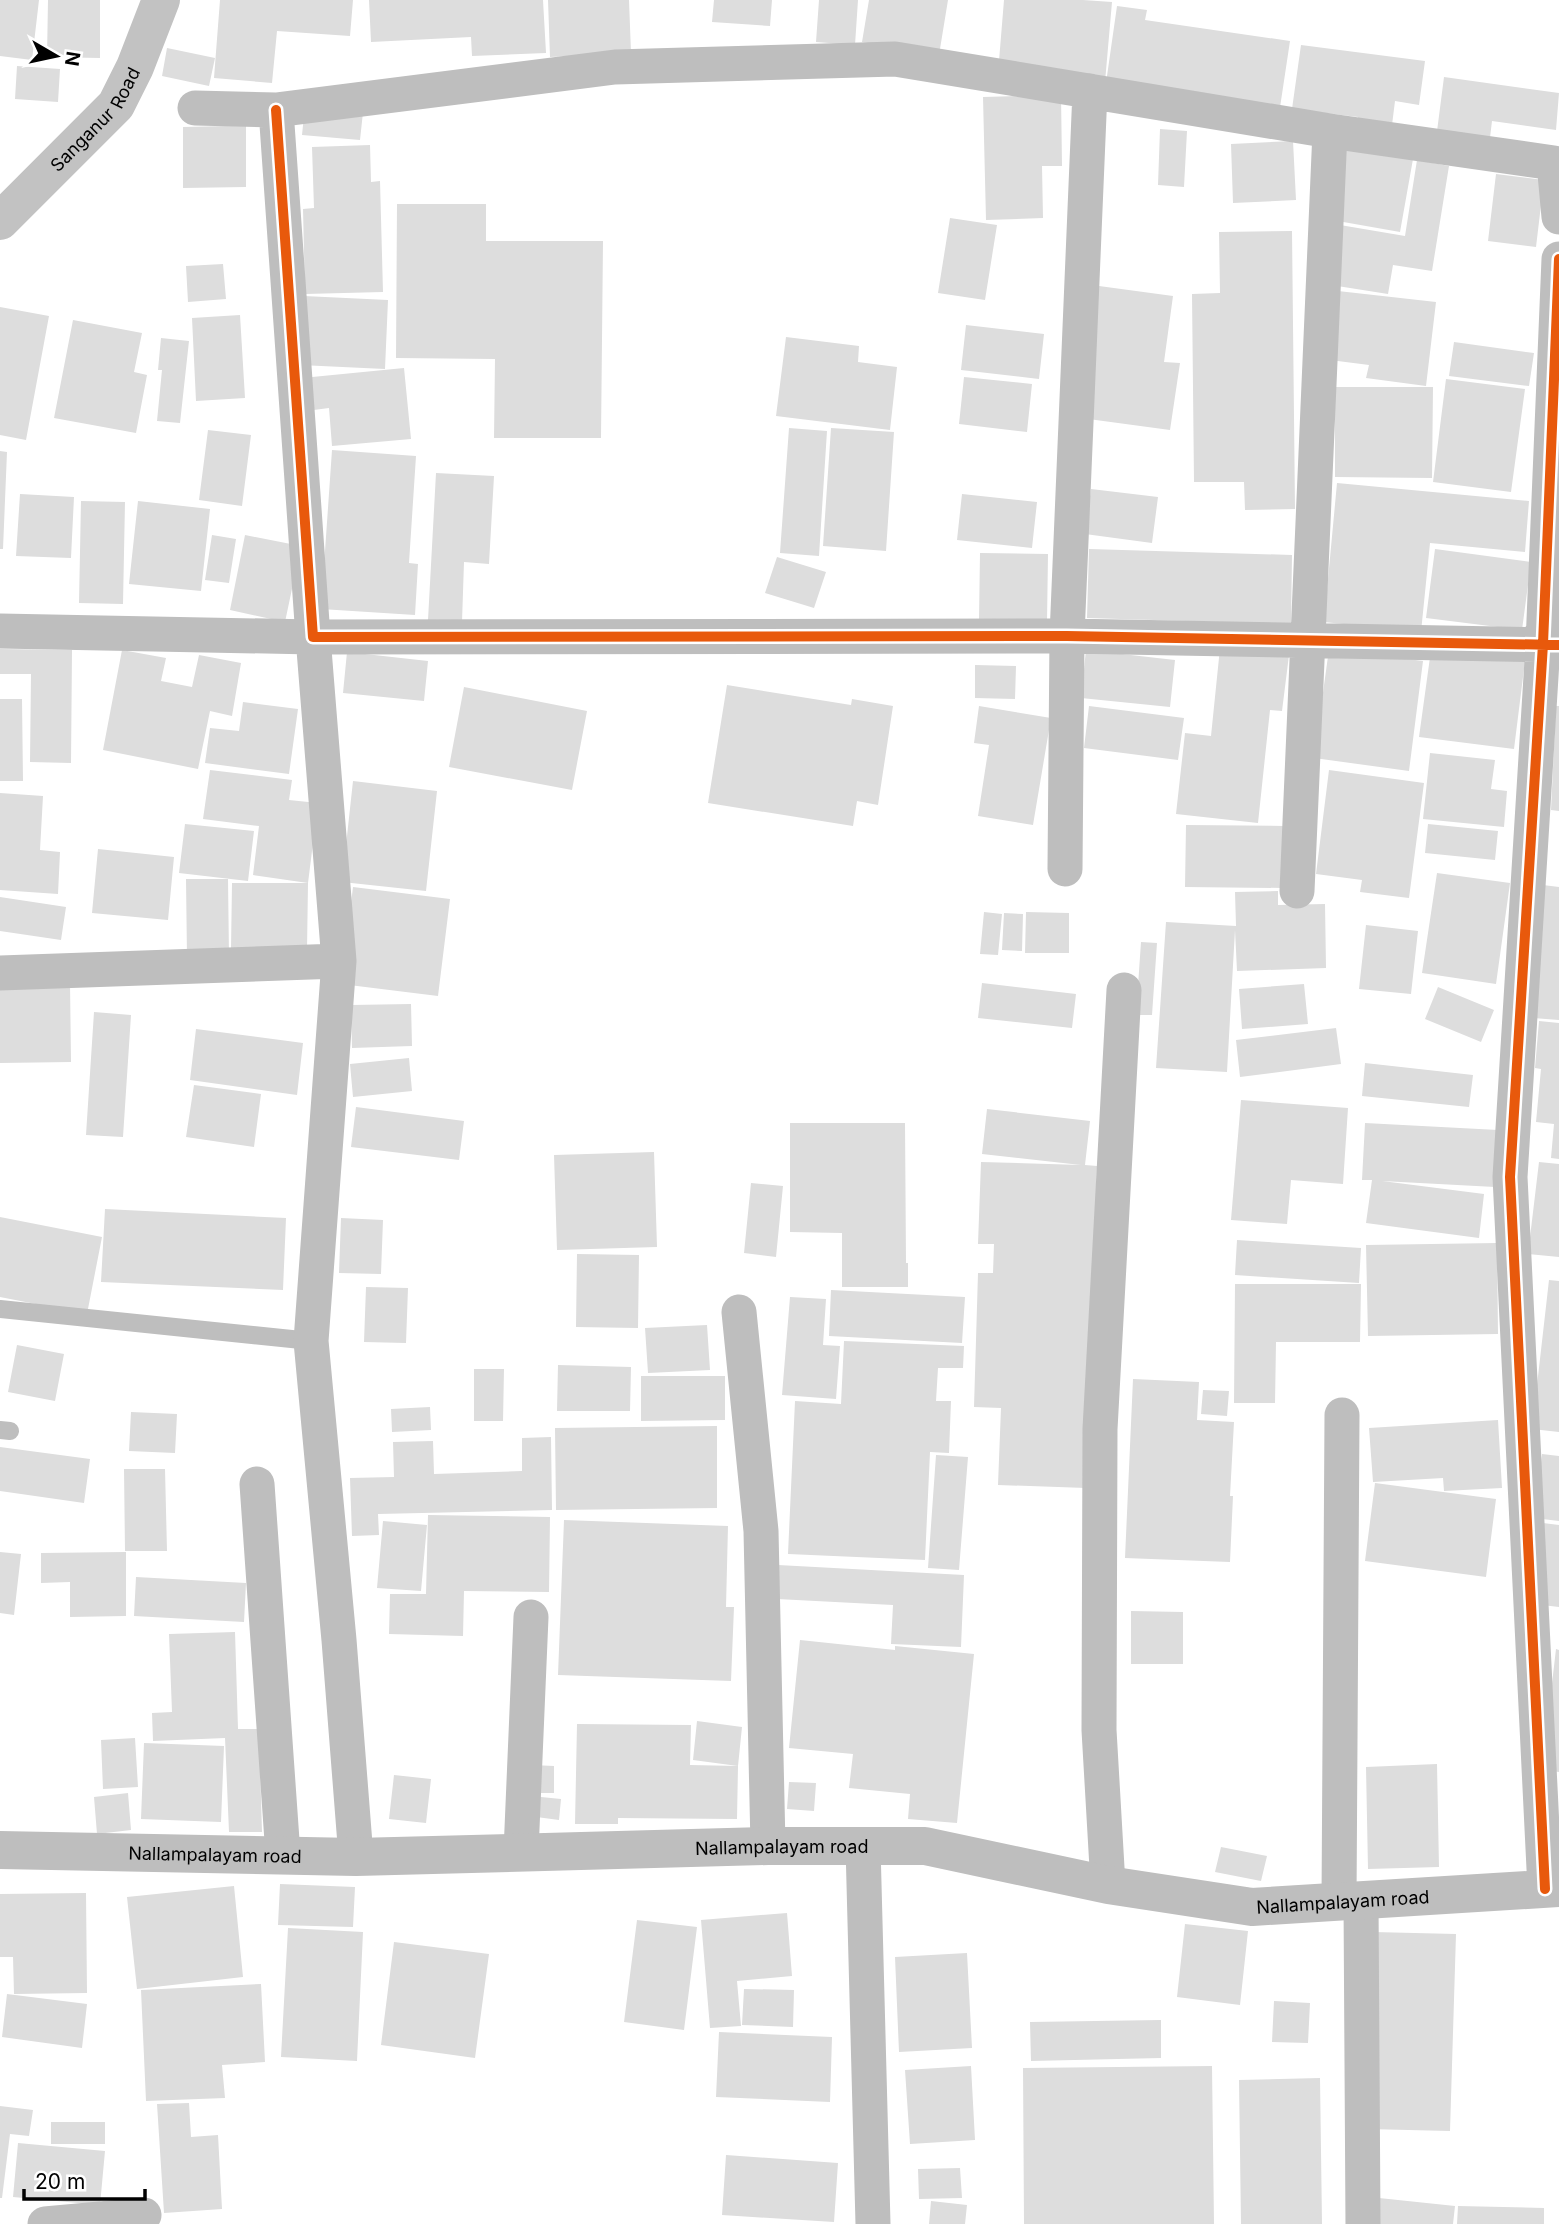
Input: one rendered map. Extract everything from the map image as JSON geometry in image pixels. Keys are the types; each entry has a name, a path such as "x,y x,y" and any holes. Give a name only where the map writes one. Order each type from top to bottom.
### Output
{"main road":[{"name":"Sanganur Road","path":"0,221 116,105 135,66 161,0"}],"street":[{"path":"195,108 276,110 615,67 895,59 1330,131 1554,163 1559,218"},
{"path":"1065,869 1067,636 1090,91"},
{"path":"276,110 339,961 310,1341 339,1640 356,1857"},
{"path":"1297,891 1330,131"},
{"path":"1552,1888 1510,1177 1551,644 1559,259"},
{"path":"0,631 313,637 1067,636 1551,644"},
{"path":"0,973 339,961"},
{"path":"1108,1885 1099,1730 1100,1429 1124,990"},
{"path":"739,1312 761,1531 768,1846"},
{"path":"1342,1415 1350,1901 1363,2224"},
{"path":"257,1484 283,1855"},
{"path":"521,1852 531,1617"},
{"name":"Nallampalayam road","path":"0,1850 356,1857 768,1846 925,1846 1108,1885 1252,1907 1552,1888"},
{"path":"863,1846 873,2224"},
{"path":"45,2224 144,2215"}],"lane":[{"path":"0,1309 310,1341"}],"building":[{"path":"0,0 39,0 32,60 0,56"},
{"path":"48,0 100,0 100,58 47,57"},
{"path":"220,0 353,0 350,36 277,31 272,83 214,78"},
{"path":"369,0 543,0 546,53 472,56 471,37 371,42"},
{"path":"548,0 629,0 631,53 550,57"},
{"path":"714,0 772,0 770,26 712,22"},
{"path":"819,0 858,0 855,45 816,42"},
{"path":"869,0 948,0 939,55 862,42"},
{"path":"1004,0 1112,2 1105,82 998,73"},
{"path":"1117,6 1147,10 1145,20 1290,41 1279,114 1106,83"},
{"path":"1301,45 1425,61 1419,105 1395,101 1392,125 1357,120 1358,117 1292,109"},
{"path":"167,48 215,58 209,86 162,76"},
{"path":"17,66 60,69 58,102 15,99"},
{"path":"1444,77 1559,93 1556,130 1492,121 1489,146 1436,139"},
{"path":"1061,95 1062,166 1042,166 1043,218 986,220 983,97"},
{"path":"306,96 364,103 360,140 302,135"},
{"path":"246,117 246,187 183,188 183,127 227,126"},
{"path":"1160,129 1187,131 1184,187 1158,185"},
{"path":"1293,141 1296,200 1233,203 1231,144"},
{"path":"370,145 371,182 380,181 383,292 305,294 303,209 314,208 312,147"},
{"path":"1345,146 1413,159 1400,232 1332,220"},
{"path":"1417,160 1449,166 1432,271 1393,265 1388,294 1331,285 1340,225 1405,236"},
{"path":"1496,174 1544,180 1536,247 1488,241"},
{"path":"397,204 486,204 486,241 603,241 601,438 494,438 495,359 396,358"},
{"path":"950,218 997,225 985,300 938,293"},
{"path":"1292,231 1295,509 1245,510 1244,482 1194,482 1192,294 1220,293 1219,232"},
{"path":"223,264 226,299 188,302 186,266"},
{"path":"1099,286 1173,296 1164,362 1180,363 1170,430 1081,418"},
{"path":"1338,291 1436,302 1426,386 1366,378 1369,365 1330,360"},
{"path":"304,296 388,300 385,369 300,365"},
{"path":"0,307 49,316 26,440 0,435"},
{"path":"240,315 245,398 196,401 192,318"},
{"path":"73,320 142,333 134,372 147,375 136,433 54,418"},
{"path":"966,325 1044,334 1039,379 961,370"},
{"path":"786,337 859,346 858,362 897,367 890,430 776,416"},
{"path":"161,338 189,341 180,423 157,421 162,370 158,370"},
{"path":"1454,342 1534,353 1529,386 1449,376"},
{"path":"404,368 411,439 332,446 329,408 306,411 302,378"},
{"path":"964,377 1032,384 1027,432 959,424"},
{"path":"1446,379 1525,389 1511,492 1433,482"},
{"path":"1335,387 1433,387 1432,478 1335,477"},
{"path":"789,428 827,431 819,556 780,553"},
{"path":"831,428 894,432 886,551 823,546"},
{"path":"208,430 251,435 242,506 199,500"},
{"path":"332,450 416,456 409,563 418,564 415,615 321,609"},
{"path":"0,451 7,452 3,549 0,549"},
{"path":"436,473 494,476 489,564 464,562 462,622 428,620"},
{"path":"1337,483 1529,501 1525,552 1430,543 1421,632 1324,622"},
{"path":"1091,489 1158,497 1152,543 1085,534"},
{"path":"20,494 74,497 71,558 16,556"},
{"path":"962,494 1037,502 1032,548 957,540"},
{"path":"81,501 125,502 123,604 79,603"},
{"path":"138,501 210,509 201,591 129,584"},
{"path":"212,535 236,539 229,583 205,580"},
{"path":"245,535 301,546 285,622 230,610"},
{"path":"1089,549 1292,555 1291,624 1087,618"},
{"path":"1435,549 1531,562 1522,630 1426,618"},
{"path":"980,553 1048,554 1047,622 979,621"},
{"path":"777,557 826,572 814,608 765,593"},
{"path":"1220,648 1289,655 1282,711 1270,710 1258,823 1176,814 1185,733 1211,736"},
{"path":"0,649 72,650 71,763 30,762 31,674 0,674"},
{"path":"1329,649 1423,661 1409,771 1314,758"},
{"path":"122,650 166,658 161,681 192,687 199,655 241,663 232,716 210,711 198,769 103,750"},
{"path":"1086,650 1175,660 1170,707 1081,698"},
{"path":"1431,650 1525,661 1514,749 1419,737"},
{"path":"347,652 428,661 424,701 343,693"},
{"path":"975,665 1016,666 1015,699 975,698"},
{"path":"727,685 851,705 852,699 893,706 878,805 857,801 853,826 708,803"},
{"path":"464,687 587,711 572,790 449,767"},
{"path":"0,699 22,699 23,781 0,781"},
{"path":"243,702 298,709 289,774 205,763 210,728 239,731"},
{"path":"979,706 1051,718 1033,825 978,816 989,745 974,743"},
{"path":"1089,706 1184,718 1178,760 1084,748"},
{"path":"1556,706 1559,706 1559,811 1551,810"},
{"path":"1430,753 1495,760 1491,789 1507,791 1504,827 1423,819"},
{"path":"210,770 292,780 289,800 318,803 308,883 253,875 259,826 203,819"},
{"path":"1329,770 1424,783 1409,898 1360,892 1362,880 1316,874"},
{"path":"353,781 437,791 426,891 342,882"},
{"path":"0,793 43,796 40,850 60,852 58,894 0,890"},
{"path":"185,824 254,831 248,881 179,873"},
{"path":"1428,824 1498,831 1495,860 1425,853"},
{"path":"1186,825 1285,826 1284,888 1185,887"},
{"path":"98,849 174,857 168,920 92,913"},
{"path":"1437,873 1510,883 1496,984 1422,973"},
{"path":"186,879 228,879 229,957 187,958"},
{"path":"232,883 308,883 307,950 231,949"},
{"path":"1543,885 1559,887 1559,1020 1533,1018"},
{"path":"353,887 450,899 438,996 341,984"},
{"path":"1278,891 1278,905 1325,904 1326,968 1237,971 1235,930 1227,1072 1156,1068 1166,922 1236,926 1235,892"},
{"path":"0,897 66,907 61,940 0,931"},
{"path":"984,912 1002,914 998,955 980,954"},
{"path":"1026,912 1069,913 1069,953 1025,953"},
{"path":"1004,913 1023,914 1022,951 1002,950"},
{"path":"1366,925 1418,931 1411,994 1359,989"},
{"path":"1141,942 1157,943 1152,1015 1136,1015"},
{"path":"70,983 71,1062 0,1063 0,984"},
{"path":"982,983 1076,994 1072,1028 978,1018"},
{"path":"1304,984 1308,1024 1242,1029 1239,989"},
{"path":"1438,987 1494,1010 1481,1042 1425,1019"},
{"path":"411,1004 412,1046 352,1048 351,1005"},
{"path":"94,1012 131,1015 123,1137 86,1135"},
{"path":"1539,1021 1559,1023 1559,1159 1551,1158 1554,1124 1536,1122 1541,1069 1535,1068"},
{"path":"1336,1028 1341,1064 1240,1077 1236,1040"},
{"path":"196,1029 303,1043 297,1095 190,1080"},
{"path":"409,1058 412,1091 353,1097 350,1064"},
{"path":"1365,1063 1473,1075 1469,1107 1362,1096"},
{"path":"194,1085 261,1094 254,1147 186,1137"},
{"path":"1241,1100 1348,1108 1343,1184 1291,1180 1287,1224 1231,1220"},
{"path":"356,1107 464,1121 459,1160 351,1147"},
{"path":"987,1109 1090,1121 1085,1165 1097,1166 1086,1488 998,1485 1001,1408 974,1407 978,1273 993,1273 994,1244 978,1244 981,1162 1081,1165 982,1154"},
{"path":"790,1123 905,1123 908,1287 842,1287 842,1233 790,1232"},
{"path":"1365,1123 1498,1130 1495,1187 1382,1181 1484,1194 1479,1238 1366,1223 1372,1180 1362,1180"},
{"path":"654,1152 657,1247 557,1250 554,1155"},
{"path":"1539,1162 1559,1164 1559,1257 1528,1254"},
{"path":"751,1183 783,1186 776,1257 744,1253"},
{"path":"105,1209 286,1218 283,1290 101,1282"},
{"path":"0,1217 102,1237 87,1314 0,1297"},
{"path":"341,1218 383,1220 381,1274 339,1273"},
{"path":"1237,1240 1361,1248 1359,1283 1235,1275"},
{"path":"1497,1243 1498,1334 1368,1336 1366,1245"},
{"path":"577,1254 639,1255 638,1328 576,1327"},
{"path":"1549,1280 1559,1281 1559,1432 1532,1429"},
{"path":"1235,1284 1361,1284 1360,1342 1276,1342 1275,1403 1234,1403"},
{"path":"366,1287 408,1288 406,1343 364,1342"},
{"path":"831,1290 965,1297 962,1343 829,1336"},
{"path":"790,1297 826,1299 823,1345 840,1346 836,1399 782,1395"},
{"path":"707,1325 710,1370 648,1373 645,1328"},
{"path":"844,1341 964,1346 963,1368 938,1368 936,1401 951,1401 949,1453 930,1452 925,1560 788,1554 795,1401 841,1404"},
{"path":"17,1345 64,1354 55,1401 8,1392"},
{"path":"558,1365 631,1367 630,1411 557,1411"},
{"path":"474,1369 504,1369 503,1421 474,1421"},
{"path":"641,1376 725,1376 725,1420 641,1421"},
{"path":"1133,1379 1199,1382 1197,1420 1234,1422 1230,1562 1125,1558"},
{"path":"1203,1390 1229,1391 1227,1416 1201,1414"},
{"path":"430,1407 431,1430 392,1432 391,1409"},
{"path":"131,1412 177,1414 175,1453 129,1451"},
{"path":"1498,1420 1502,1488 1444,1491 1443,1478 1373,1482 1369,1428"},
{"path":"717,1426 717,1508 556,1510 555,1428"},
{"path":"551,1437 552,1510 378,1514 379,1535 352,1536 350,1478 394,1477 393,1442 433,1441 434,1474 522,1471 522,1438"},
{"path":"0,1447 90,1459 84,1503 0,1491"},
{"path":"1542,1454 1559,1456 1559,1521 1534,1518"},
{"path":"936,1455 968,1457 959,1570 928,1568"},
{"path":"124,1469 165,1469 167,1551 125,1551"},
{"path":"1375,1483 1496,1499 1486,1577 1365,1561"},
{"path":"428,1515 550,1517 549,1592 464,1591 463,1636 389,1634 390,1594 426,1594"},
{"path":"564,1520 728,1526 726,1607 734,1607 731,1681 558,1675"},
{"path":"383,1521 427,1525 421,1591 377,1588"},
{"path":"1543,1523 1559,1525 1559,1607 1533,1604"},
{"path":"0,1552 21,1554 14,1615 0,1613"},
{"path":"126,1552 126,1616 70,1617 70,1582 41,1583 41,1553"},
{"path":"778,1565 964,1575 961,1647 891,1644 893,1605 777,1599"},
{"path":"136,1577 246,1583 244,1622 134,1616"},
{"path":"1131,1611 1183,1612 1183,1664 1131,1664"},
{"path":"235,1632 238,1729 259,1729 262,1832 229,1832 225,1738 153,1741 152,1713 172,1712 169,1634"},
{"path":"800,1640 895,1650 895,1646 974,1654 957,1823 908,1819 910,1794 849,1788 853,1754 789,1748"},
{"path":"1556,1649 1559,1650 1559,1772 1542,1770"},
{"path":"697,1721 742,1727 738,1766 693,1760"},
{"path":"577,1724 691,1725 690,1765 738,1766 737,1819 618,1818 618,1824 575,1824"},
{"path":"135,1738 138,1787 103,1789 101,1740"},
{"path":"144,1743 224,1746 221,1822 141,1819"},
{"path":"1437,1764 1439,1867 1368,1869 1366,1767"},
{"path":"532,1765 554,1766 554,1793 531,1793"},
{"path":"394,1775 431,1779 426,1823 389,1819"},
{"path":"789,1782 816,1783 814,1811 787,1809"},
{"path":"128,1793 131,1830 97,1834 94,1797"},
{"path":"531,1796 561,1799 559,1820 529,1816"},
{"path":"1221,1847 1267,1856 1261,1881 1215,1872"},
{"path":"280,1884 355,1887 353,1927 278,1925"},
{"path":"234,1886 243,1977 137,1989 127,1897"},
{"path":"86,1893 87,1993 14,1994 13,1957 0,1957 0,1894"},
{"path":"787,1913 792,1976 737,1981 741,2026 710,2028 701,1920"},
{"path":"637,1920 697,1927 684,2030 624,2022"},
{"path":"1185,1924 1248,1931 1240,2005 1177,1997"},
{"path":"288,1928 363,1932 357,2061 281,2057"},
{"path":"1373,1932 1456,1934 1450,2131 1367,2129"},
{"path":"394,1942 489,1954 475,2058 381,2045"},
{"path":"967,1953 972,2048 899,2052 895,1957"},
{"path":"261,1984 265,2062 222,2065 225,2098 146,2101 141,1990"},
{"path":"744,1989 794,1990 793,2027 742,2025"},
{"path":"7,1994 87,2004 82,2048 2,2037"},
{"path":"1274,2001 1310,2003 1308,2043 1272,2042"},
{"path":"1161,2020 1161,2058 1031,2061 1030,2022"},
{"path":"719,2032 832,2037 830,2102 716,2097"},
{"path":"971,2066 975,2140 910,2144 905,2070"},
{"path":"1212,2066 1214,2224 1024,2224 1023,2068"},
{"path":"1320,2078 1322,2224 1241,2224 1239,2080"},
{"path":"189,2103 191,2137 218,2135 222,2209 164,2213 157,2104"},
{"path":"0,2106 33,2110 29,2136 10,2134 2,2198 0,2198"},
{"path":"51,2122 105,2122 105,2144 51,2144"},
{"path":"18,2143 105,2151 100,2205 13,2197"},
{"path":"726,2155 838,2163 834,2222 722,2215"},
{"path":"960,2168 962,2198 919,2199 918,2169"},
{"path":"1379,2198 1455,2206 1453,2224 1376,2224"},
{"path":"931,2201 967,2205 965,2224 929,2224"},
{"path":"1458,2206 1544,2208 1544,2224 1457,2224"}],"cycle path":[{"path":"276,110 313,637 1067,636 1559,645"},
{"path":"1545,1889 1510,1177 1543,644 1559,259"}]}
